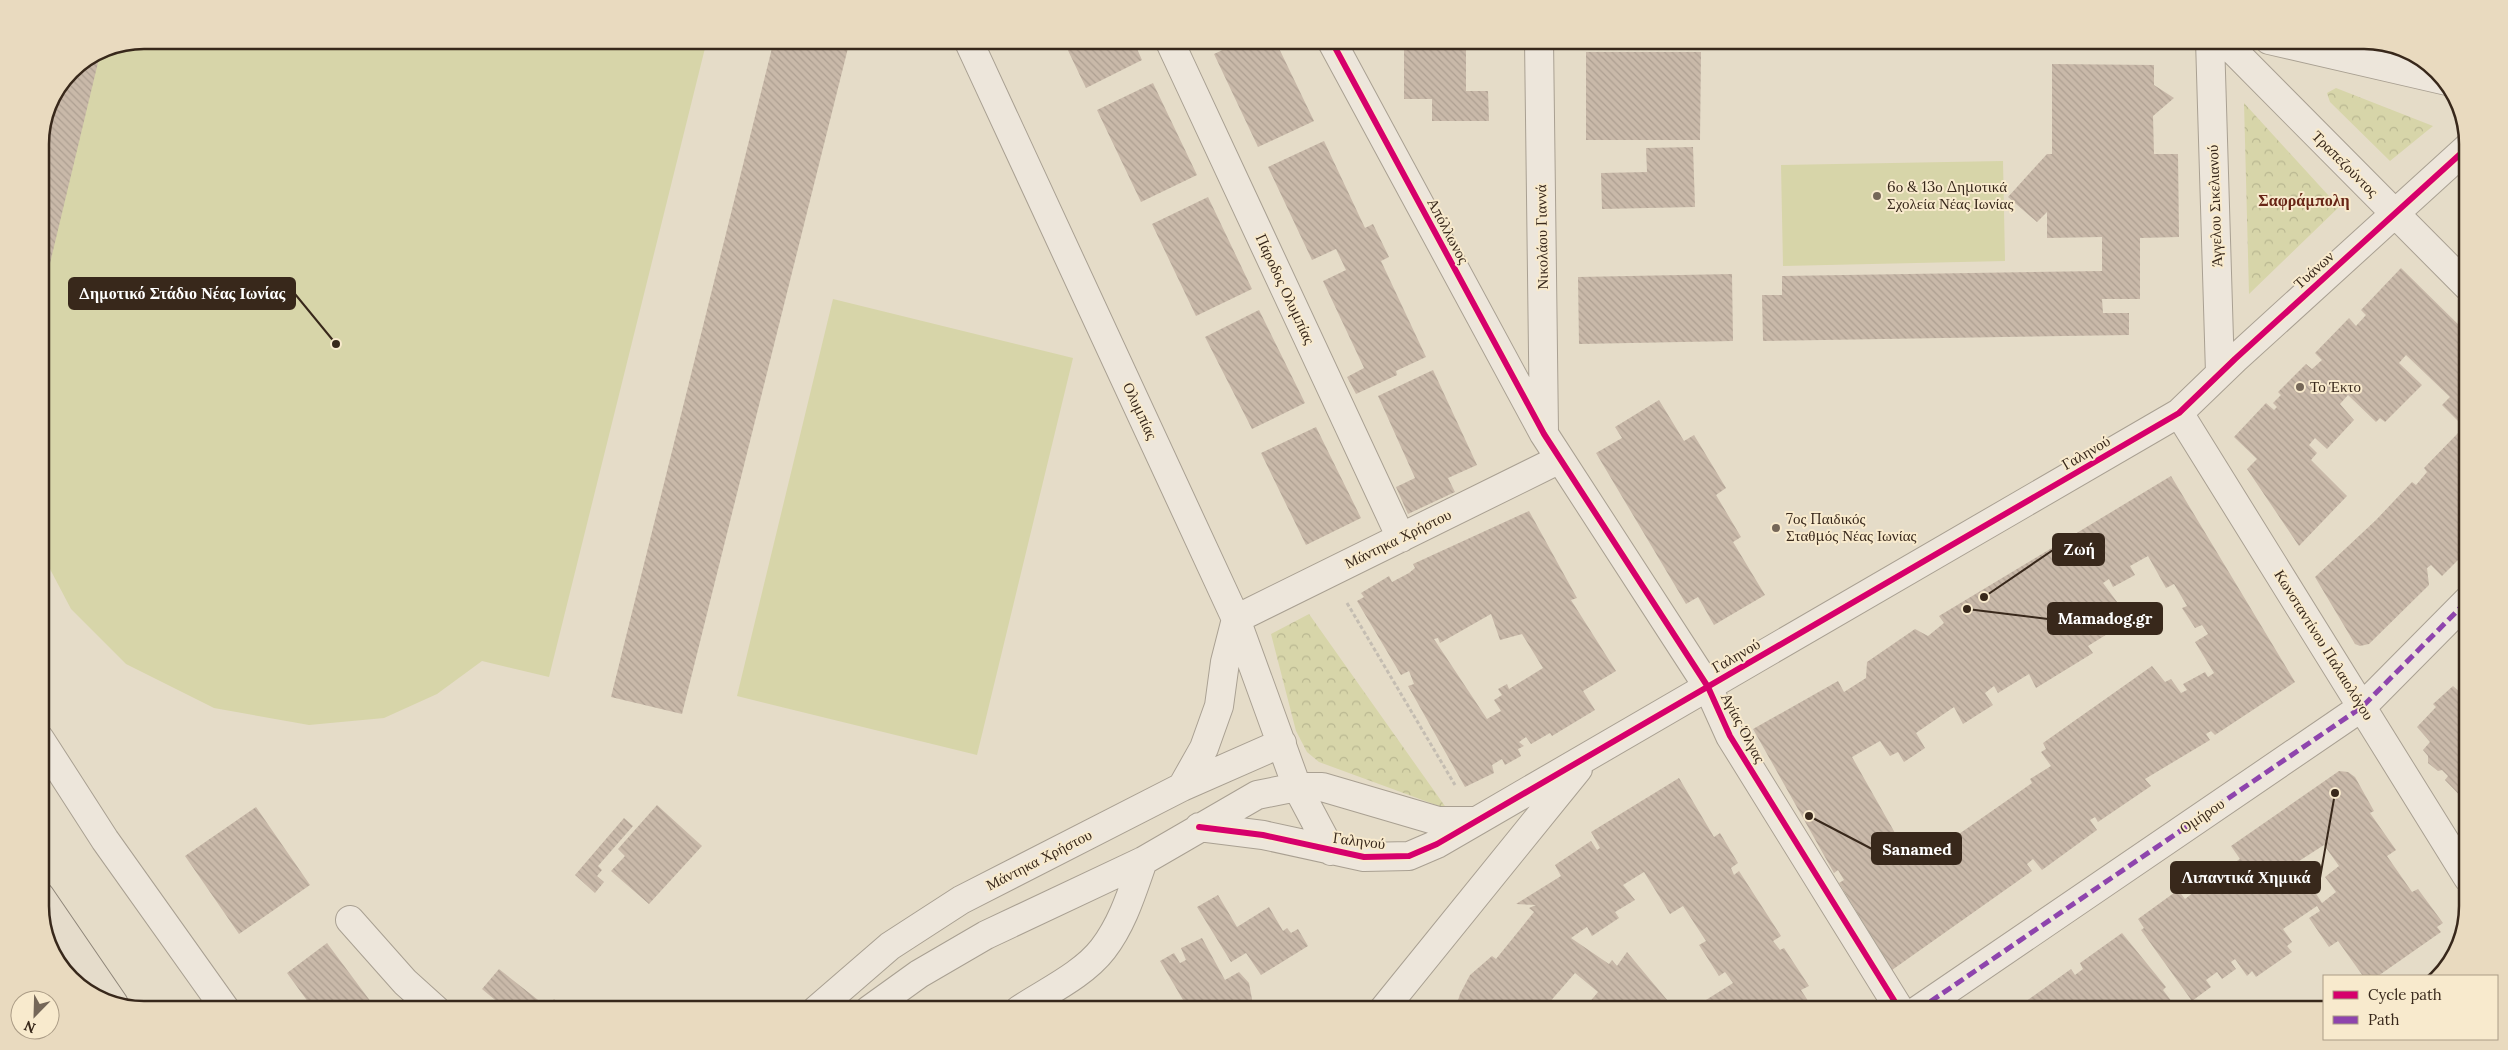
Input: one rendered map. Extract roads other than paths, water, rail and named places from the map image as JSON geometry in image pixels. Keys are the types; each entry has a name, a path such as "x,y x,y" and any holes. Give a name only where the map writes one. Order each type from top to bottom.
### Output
{"main road":[{"path":"49,909 107,993"}],"street":[{"name":"Ολυμπίας","path":"972,49 1236,618 1282,743 1296,787"},
{"name":"Πάροδος Ολυμπίας","path":"1173,49 1401,538"},
{"name":"Απόλλωνος","path":"1336,49 1544,434"},
{"name":"Νικολάου Γιαννά","path":"1539,49 1544,434"},
{"name":"Άγγελου Σικελιανού","path":"2210,49 2220,373"},
{"name":"Τραπεζούντος","path":"2232,49 2459,278"},
{"path":"2335,49 2394,57 2425,71"},
{"name":"Τυάνων","path":"2179,412 2459,155"},
{"name":"Γαληνού","path":"1199,827 1263,835 1364,857 1409,856 1437,844 1477,821 2179,412"},
{"name":"Κωνσταντίνου Παλαιολόγου","path":"2179,412 2459,863"},
{"name":"Αγίας Όλγας","path":"1544,434 1708,686 1730,736 1894,1001"},
{"name":"Μάντηκα Χρήστου","path":"1236,618 1560,459"},
{"name":"Ομήρου","path":"1931,1001 2362,707 2459,609"},
{"path":"1182,788 1204,748 1219,706 1225,662 1236,618"},
{"name":"Μάντηκα Χρήστου","path":"826,1001 890,946 961,900 1182,788 1282,743"},
{"path":"49,753 105,840 220,1001"},
{"path":"1390,1001 1588,756"},
{"path":"881,1001 918,974 986,935 1143,861 1199,827 1257,796 1296,787 1322,787 1438,821 1477,821"},
{"name":"Γαληνού","path":"1296,787 1331,851"},
{"path":"1032,1001 1085,966 1102,949 1125,913 1143,861"},
{"path":"350,920 405,982 426,1001"}],"place":[{"name":"6ο & 13ο Δημοτικά Σχολεία Νέας Ιωνίας","path":"1877,196"},
{"name":"Δημοτικό Στάδιο Νέας Ιωνίας","path":"336,344"},
{"name":"Το Έκτο","path":"2300,387"},
{"name":"7ος Παιδικός Σταθμός Νέας Ιωνίας","path":"1776,528"},
{"name":"Ζωή","path":"1984,597"},
{"name":"Mamadog.gr","path":"1967,609"},
{"name":"Λιπαντικά Χημικά","path":"2335,793"},
{"name":"Sanamed","path":"1809,816"}],"district":[{"name":"Σαφράμπολη","path":"2304,200"}]}
